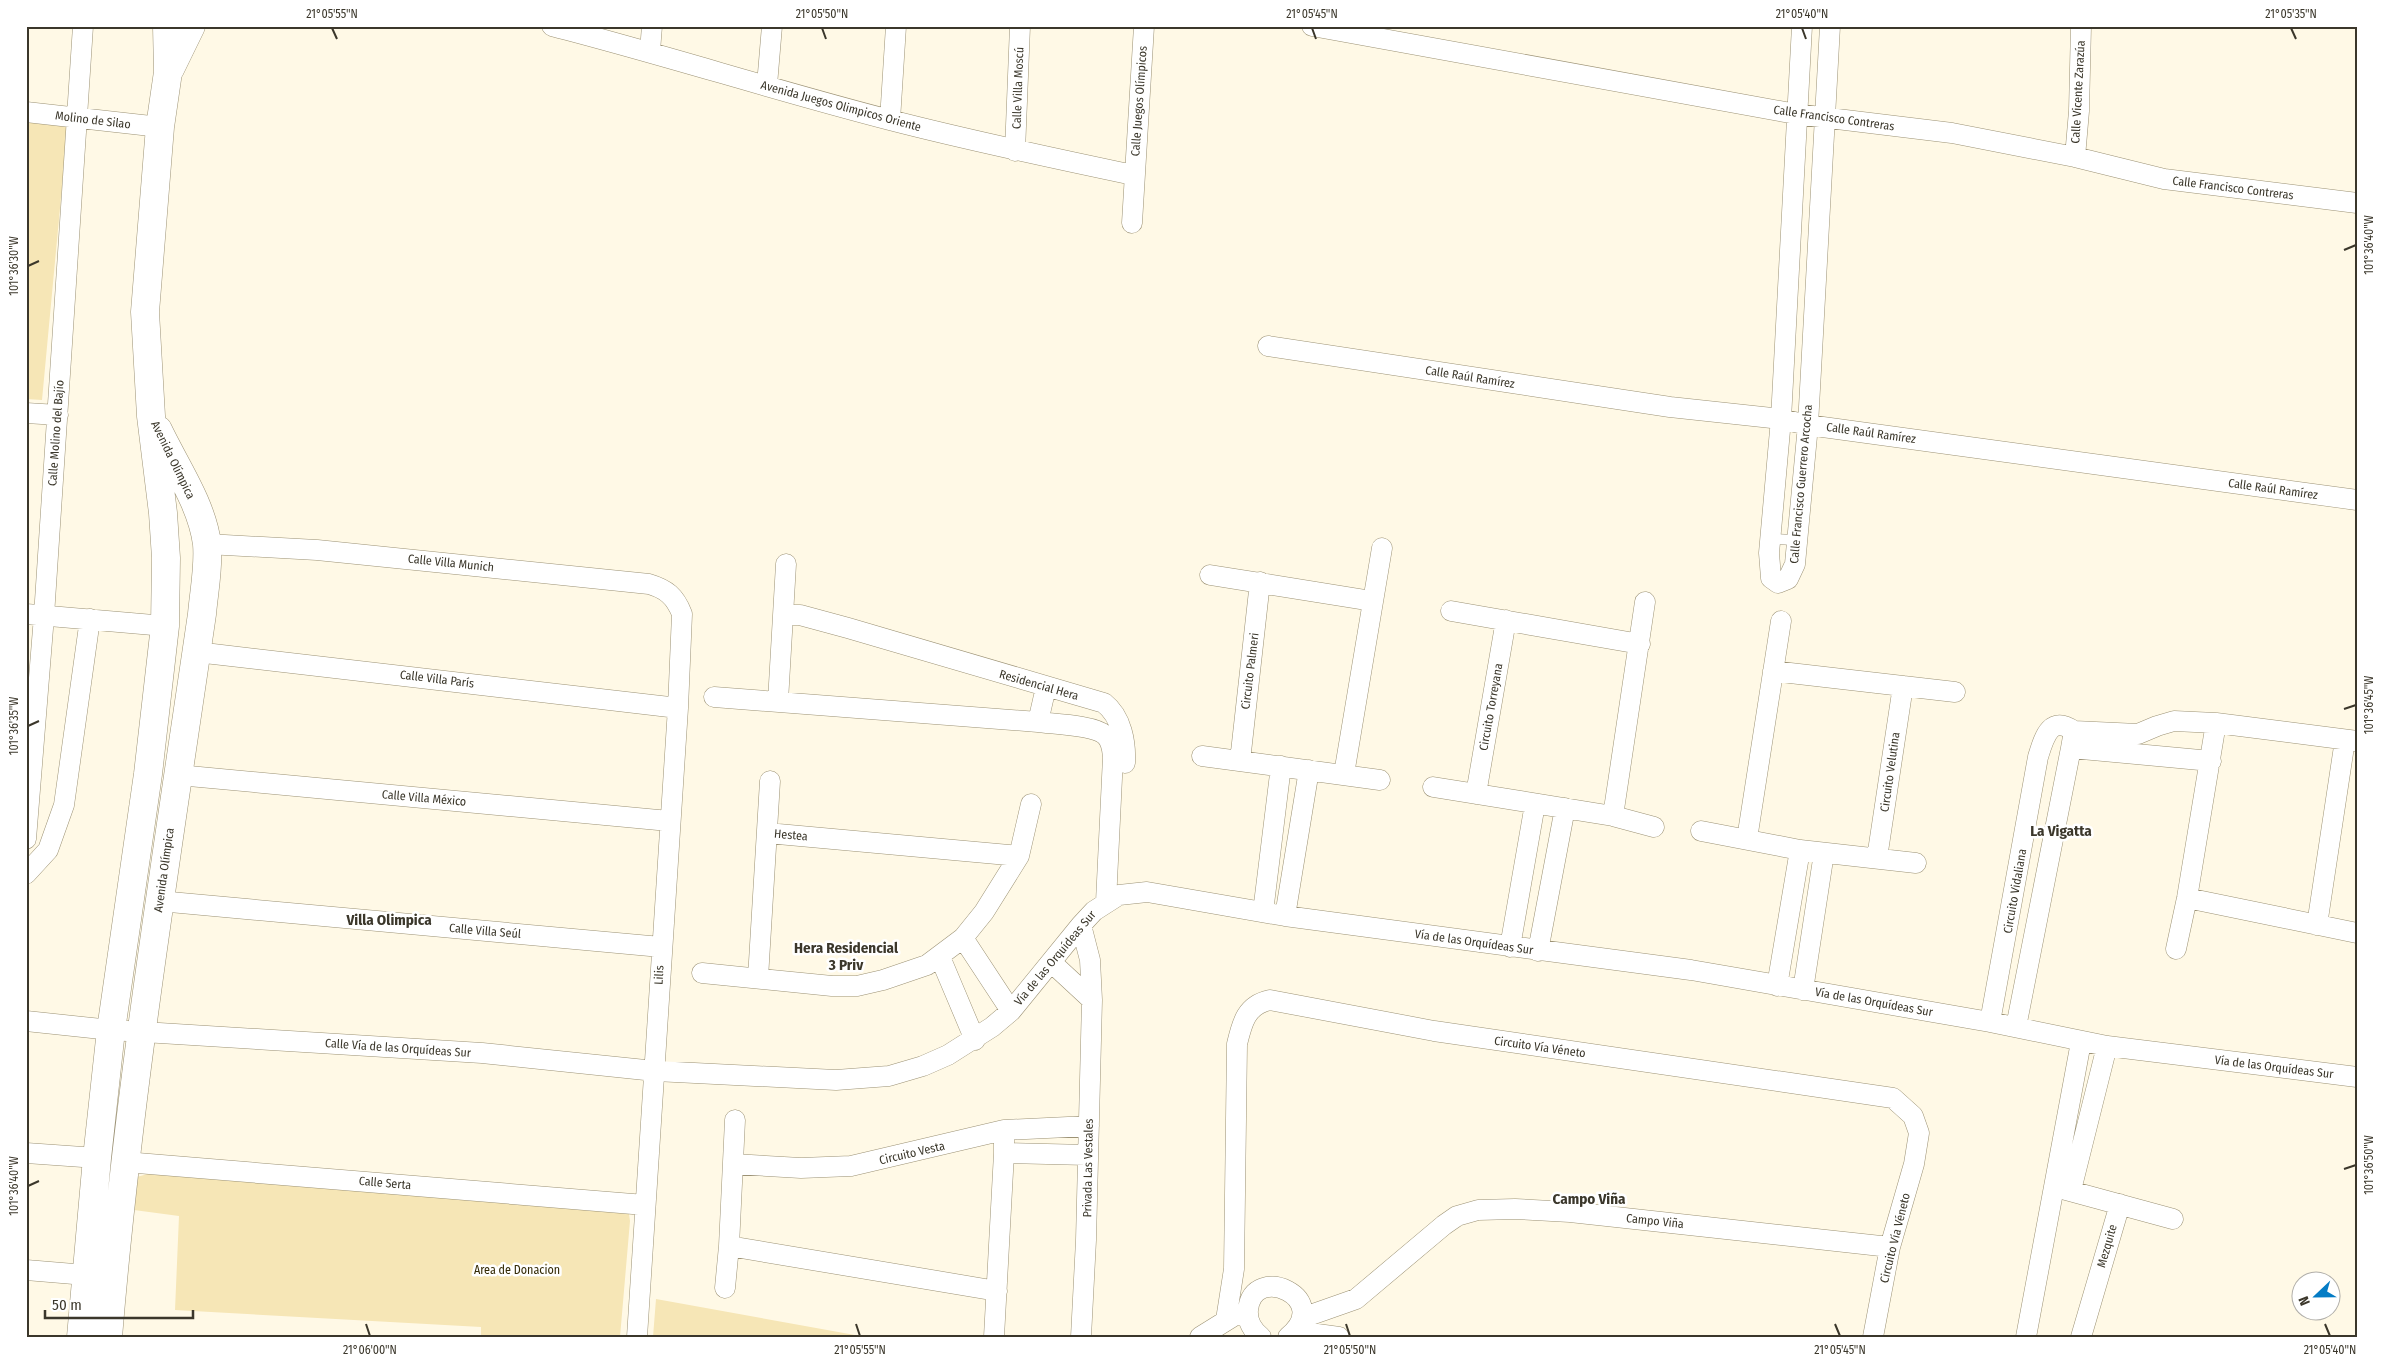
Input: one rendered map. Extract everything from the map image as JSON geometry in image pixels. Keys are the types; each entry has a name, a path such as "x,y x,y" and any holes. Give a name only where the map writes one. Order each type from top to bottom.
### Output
{"street":[{"name":"Calle Molino del Bajío","path":"26,839 35,615 58,415 83,26"},
{"name":"Avenida Olímpica","path":"81,1337 111,1030 148,774 165,626 166,558 163,513 151,416 145,312 160,127 168,72 167,26"},
{"name":"Avenida Olímpica","path":"168,72 191,26"},
{"name":"Avenida Juegos Olimpicos Oriente","path":"552,26 650,51 890,120 1015,151 1133,175"},
{"path":"650,51 652,26"},
{"path":"767,85 772,26"},
{"path":"890,120 896,26"},
{"name":"Calle Villa Moscú","path":"1015,151 1020,26"},
{"name":"Calle Juegos Olímpicos","path":"1132,224 1133,175 1144,26"},
{"name":"Calle Francisco Contreras","path":"1312,26 1796,114 1952,133 2075,157 2164,179 2357,203"},
{"name":"Calle Francisco Guerrero Arcocha","path":"1802,26 1781,419 1769,568 1771,578 1778,583 1788,579 1795,564 1808,425 1830,26"},
{"name":"Calle Vicente Zarazúa","path":"2075,157 2079,112 2081,26"},
{"name":"Molino de Silao","path":"26,112 160,127"},
{"name":"Calle Raúl Ramírez","path":"1268,346 1670,407 1781,419 1808,425 2357,500"},
{"path":"26,413 58,415"},
{"name":"Avenida Olímpica","path":"108,1337 125,1162 141,1032 205,579 206,544 191,494 151,416"},
{"name":"Calle Villa Munich","path":"206,544 317,550 648,584 662,588 669,593 677,602 682,614"},
{"path":"1344,774 1382,548"},
{"path":"778,701 786,564"},
{"path":"1210,575 1372,601"},
{"name":"Circuito Palmeri","path":"1240,761 1260,582"},
{"path":"1613,816 1645,602"},
{"path":"1451,611 1640,644"},
{"name":"Lilis","path":"637,1337 655,1071 660,947 678,708 682,614"},
{"path":"35,615 165,626"},
{"name":"Residencial Hera","path":"783,615 800,615 848,628 1046,687 1097,700 1108,706 1122,732 1119,757 1112,899"},
{"path":"26,874 48,850 64,805 90,620"},
{"name":"Circuito Torreyana","path":"1476,794 1506,620"},
{"path":"1747,839 1781,622"},
{"name":"Calle Villa París","path":"196,652 678,708"},
{"path":"1773,671 1955,692"},
{"name":"Circuito Velutina","path":"1877,858 1903,686"},
{"path":"1038,722 1046,687"},
{"name":"Residencial Hera","path":"714,697 1038,722 1098,730 1107,736 1119,757"},
{"name":"Circuito Vidaliana","path":"2073,739 2138,734 2174,721 2216,723 2351,741 2317,924"},
{"path":"2176,950 2187,898 2216,723"},
{"name":"Circuito Vidaliana","path":"1990,1022 2038,757 2044,736 2051,727 2066,727 2073,739"},
{"path":"2016,1027 2073,739"},
{"name":"Circuito Vidaliana","path":"2073,739 2211,761"},
{"path":"1202,756 1380,780"},
{"path":"1263,912 1281,766"},
{"path":"1286,916 1309,770"},
{"name":"Calle Villa México","path":"178,775 669,821"},
{"path":"767,833 770,781"},
{"path":"1433,787 1613,816 1654,827"},
{"path":"702,973 832,986 857,986 908,973 940,957 963,938 984,912 1018,856 1031,804"},
{"path":"1510,947 1535,804"},
{"path":"1538,951 1566,808"},
{"path":"1701,831 1800,850 1916,864"},
{"name":"Hestea","path":"758,978 767,833 1018,856"},
{"path":"1777,986 1800,850"},
{"path":"1803,990 1824,853"},
{"name":"Vía de las Orquídeas Sur","path":"655,1071 836,1080 889,1076 923,1066 975,1040 1011,1011 1081,925 1112,899 1147,892 1286,916 1691,970 1990,1022 2107,1046 2357,1077"},
{"path":"2187,898 2357,933"},
{"name":"Calle Villa Seúl","path":"159,901 660,947"},
{"name":"Privada Las Vestales","path":"1081,925 1090,960 1092,1000 1081,1337"},
{"path":"963,938 1011,1011"},
{"path":"940,957 975,1040"},
{"path":"1052,962 1092,1000"},
{"name":"Circuito Vía Véneto","path":"1226,1320 1234,1269 1237,1044 1241,1023 1247,1013 1254,1006 1270,1000 1434,1031 1893,1098 1913,1116 1920,1132 1914,1164 1890,1247 1873,1337"},
{"name":"Calle Vía de las Orquídeas Sur","path":"26,1021 111,1030 482,1054 655,1071"},
{"path":"2063,1188 2081,1042"},
{"path":"2026,1337 2063,1188 2107,1046"},
{"path":"725,1288 729,1246 734,1120"},
{"name":"Circuito Vesta","path":"733,1164 801,1168 851,1166 1004,1130 1089,1126"},
{"path":"994,1337 1004,1130"},
{"path":"26,1153 97,1158"},
{"path":"1004,1153 1088,1155"},
{"name":"Calle Serta","path":"125,1162 645,1205"},
{"path":"2063,1188 2173,1219"},
{"name":"Mezquite","path":"2081,1337 2120,1204"},
{"name":"Campo Viña","path":"1295,1329 1356,1300 1444,1225 1457,1216 1478,1210 1508,1209 1570,1212 1890,1247"},
{"path":"729,1246 997,1291"},
{"path":"26,1270 86,1275"},
{"path":"1260,1337 1250,1325 1248,1309 1254,1296 1262,1289 1272,1286 1282,1287 1291,1291 1298,1298 1301,1308 1295,1329 1339,1337"},
{"path":"1200,1337 1226,1320 1248,1309"}],"lane":[{"path":"1771,539 1797,540"}],"green space":[{"path":"26,119 68,123 42,400 26,399"},
{"name":"Area de Donacion","path":"151,1173 623,1211 629,1214 630,1221 620,1337 481,1337 481,1327 175,1310 179,1216 134,1210 133,1190 137,1177"},
{"path":"656,1299 866,1337 653,1337"}],"district":[{"name":"La Vigatta","path":"2061,831"},
{"name":"Villa Olimpica","path":"389,920"},
{"name":"Hera Residencial 3 Priv","path":"846,956"},
{"name":"Campo Viña","path":"1589,1199"}]}
